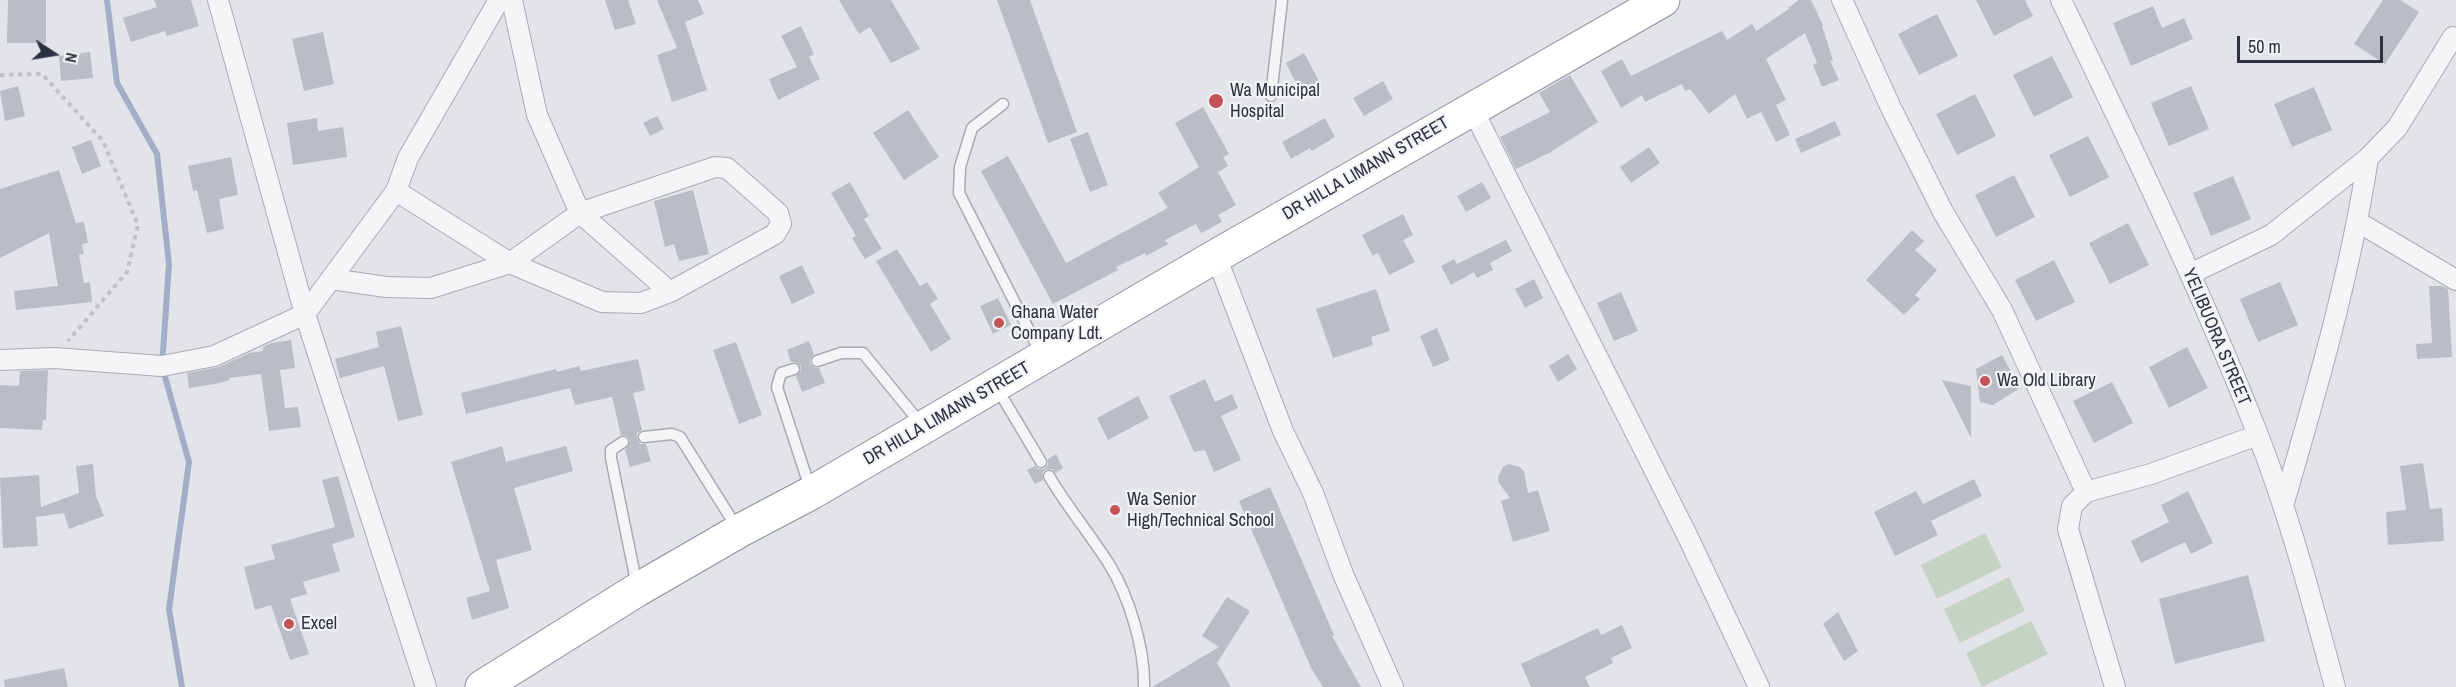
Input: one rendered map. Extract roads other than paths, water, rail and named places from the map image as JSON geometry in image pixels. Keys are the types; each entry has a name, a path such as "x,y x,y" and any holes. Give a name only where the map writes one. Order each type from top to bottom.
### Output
{"highway":[{"name":"DR HILLA LIMANN STREET","path":"482,687 637,590 739,531 812,493 1216,256 1663,0"}],"street":[{"path":"218,0 305,314 426,687"},
{"path":"0,360 54,358 162,366 214,356 305,314 396,191 408,158 499,0"},
{"path":"512,0 537,115 580,213 670,292"},
{"path":"1842,0 1891,108 1943,212 2002,310 2086,492"},
{"name":"YELIBUORA STREET","path":"2061,0 2145,173 2258,435 2283,506 2335,687"},
{"path":"2190,274 2271,235 2368,158 2397,128 2453,36"},
{"path":"1472,108 1681,522 1759,687"},
{"path":"2283,506 2322,366 2358,222 2368,158"},
{"path":"331,279 386,287 431,288 510,262 580,213 715,168 727,168 778,213 781,224 775,234 670,292 641,303 602,302 510,262 396,191"},
{"path":"2358,222 2456,280"},
{"path":"1216,256 1283,431 1313,494 1343,574 1393,687"},
{"path":"2115,687 2068,529 2072,506 2086,492 2151,474 2258,435"}],"lane":[{"path":"1271,96 1282,0"},
{"path":"1003,104 972,128 960,167 959,193 1043,358"},
{"path":"817,361 841,353 863,353 923,427"},
{"path":"794,369 781,373 777,387 812,493"},
{"path":"995,385 1041,462"},
{"path":"644,436 672,434 680,437 739,531"},
{"path":"623,442 611,450 611,458 637,590"},
{"path":"1049,476 1066,506 1110,565 1134,620 1144,687"}],"waterway":[{"path":"107,0 117,83 157,154 169,264 162,366 189,462 169,609 182,687"}],"place":[{"name":"Wa Municipal Hospital","path":"1216,101"},
{"name":"Ghana Water Company Ldt.","path":"999,323"},
{"name":"Wa Old Library","path":"1985,381"},
{"name":"Wa Senior High/Technical School","path":"1115,510"},
{"name":"Excel","path":"289,624"}]}
